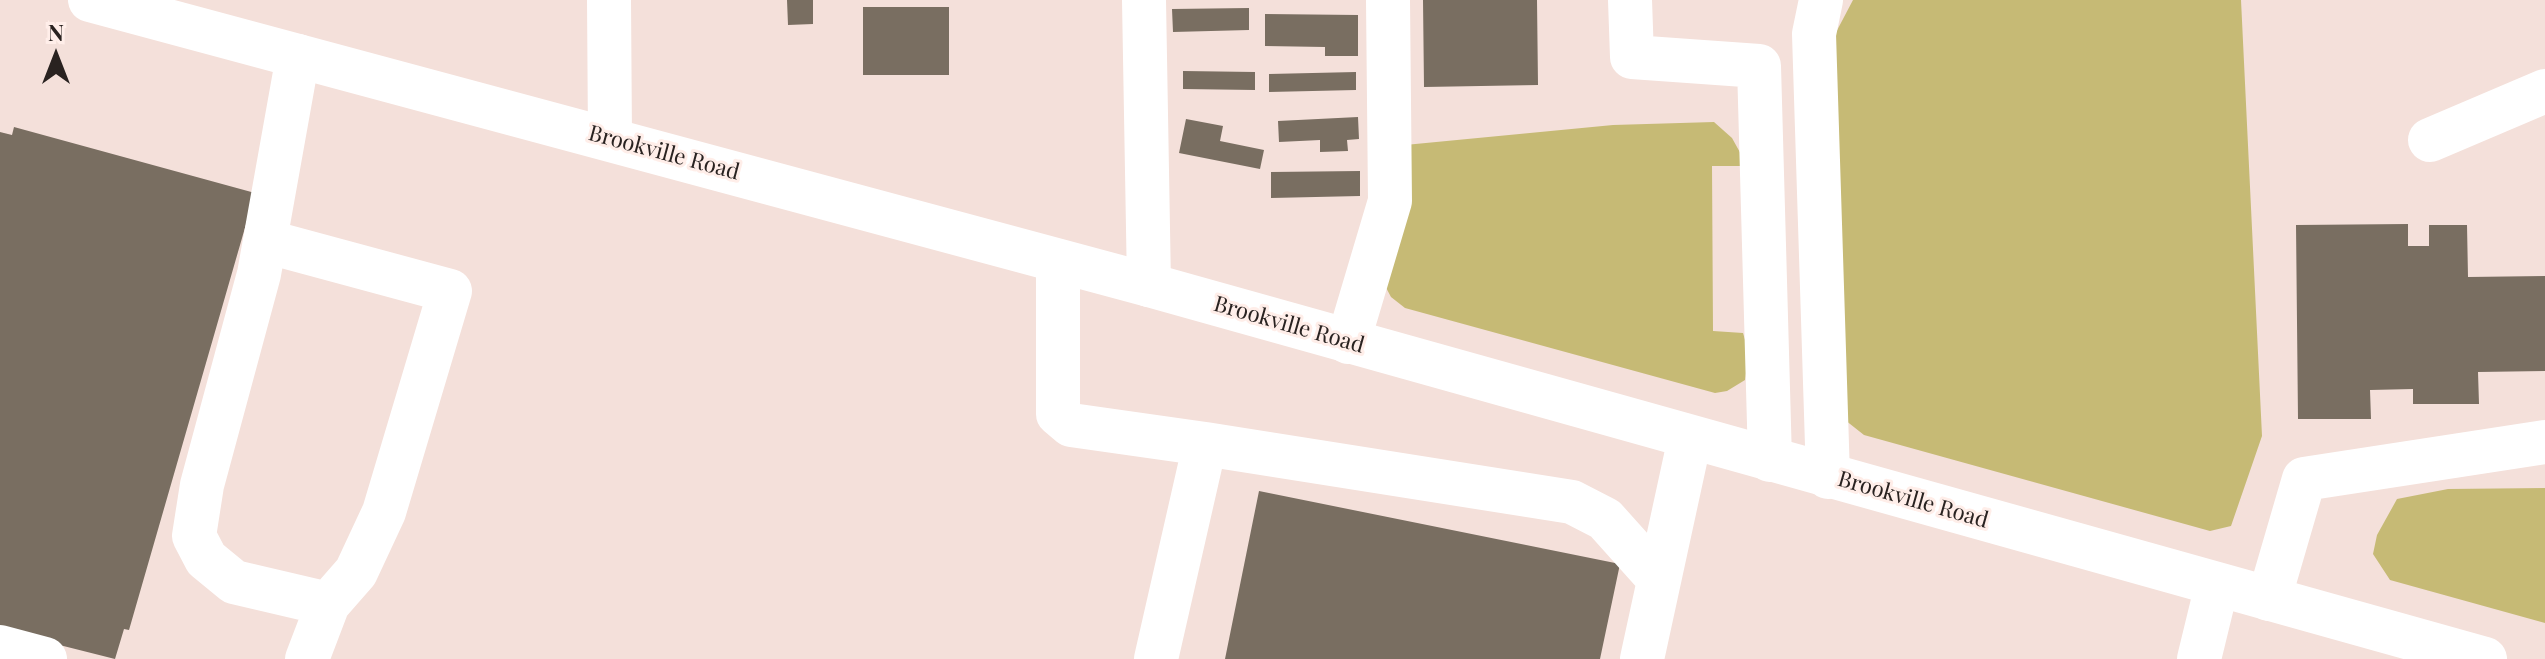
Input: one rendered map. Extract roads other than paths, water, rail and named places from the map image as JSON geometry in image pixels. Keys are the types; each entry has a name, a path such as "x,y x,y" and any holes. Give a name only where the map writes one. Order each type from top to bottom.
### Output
{"main road":[{"name":"Brookville Road","path":"90,0 1149,285 2485,659"},
{"path":"609,0 610,138"},
{"path":"1144,0 1149,285"},
{"path":"1348,342 1390,201 1388,0"},
{"path":"1630,0 1632,57 1759,66 1770,460"},
{"path":"1821,0 1814,34 1828,477"},
{"path":"298,56 265,241 202,485 194,536 206,559 234,582 328,604"},
{"path":"2430,140 2545,91"},
{"path":"265,241 450,291 384,512 356,572 328,604 307,659"},
{"path":"1058,261 1058,414 1071,425 1572,502 1605,519 1657,577"},
{"path":"1642,659 1657,577 1690,438"},
{"path":"2269,599 2304,479 2545,442"},
{"path":"1156,659 1205,444"},
{"path":"2199,659 2217,585"},
{"path":"0,647 45,659"}]}
